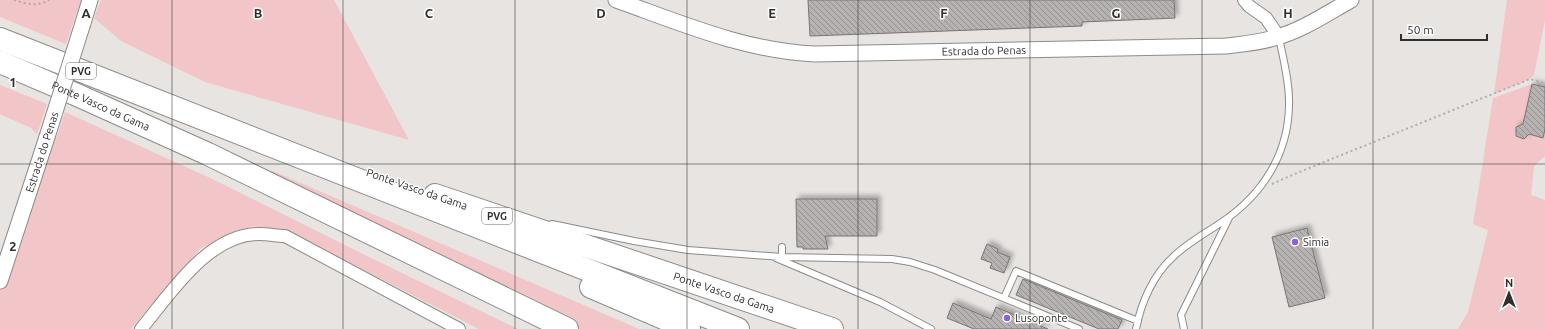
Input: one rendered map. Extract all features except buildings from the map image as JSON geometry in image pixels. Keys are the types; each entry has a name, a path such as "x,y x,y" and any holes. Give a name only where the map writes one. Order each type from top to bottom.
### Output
{"highway":[{"name":"Ponte Vasco da Gama","path":"0,39 738,329"},
{"name":"Ponte Vasco da Gama","path":"0,62 90,100 208,154 567,329"},
{"name":"Ponte Vasco da Gama","path":"161,103 832,329"},
{"name":"Ponte Vasco da Gama","path":"161,103 689,329"}],"street":[{"name":"Estrada do Penas","path":"0,281 90,0"},
{"name":"Estrada do Penas","path":"616,0 711,34 767,50 790,53 823,54 1226,46 1251,44 1279,37 1303,27 1351,0"},
{"path":"1244,0 1249,6 1266,18 1279,37"},
{"path":"141,329 191,269 215,248 235,238 259,234 285,236 459,329"}],"lane":[{"path":"1136,329 1153,283 1167,263 1184,247 1229,216 1257,192 1278,159 1284,142 1288,121 1289,91 1279,37"},
{"path":"441,197 516,215"},
{"path":"1184,329 1181,315 1229,216"},
{"path":"544,222 595,234 705,252 782,257 892,259 910,262 935,270 1079,329"},
{"path":"782,247 782,257"},
{"path":"771,256 880,302 931,329"},
{"path":"1004,298 1016,271 1138,321"}],"path":[{"path":"14,0 41,5 49,0"},
{"path":"1257,192 1297,173 1530,79 1545,83"}],"shaded area":[{"path":"0,0 82,0 66,44 0,17"},
{"path":"101,0 334,0 409,140 205,82 121,41 94,18"},
{"path":"1507,0 1545,0 1545,20 1534,75 1530,79 1494,94"},
{"path":"1532,84 1523,124 1516,127 1516,136 1524,139 1529,134 1543,138 1545,129 1545,156 1534,166 1531,195 1545,200 1545,329 1458,329 1468,312 1488,230 1473,224 1493,98"},
{"path":"0,85 47,104 37,134 31,128 0,114"},
{"path":"65,112 208,177 518,329 479,329 301,238 253,226 201,248 131,329 0,329 0,288 47,137 56,139"},
{"path":"263,171 273,171 639,329 578,329"}],"place":[{"name":"Simia","path":"1295,242"},
{"name":"Lusoponte","path":"1007,318"}]}
